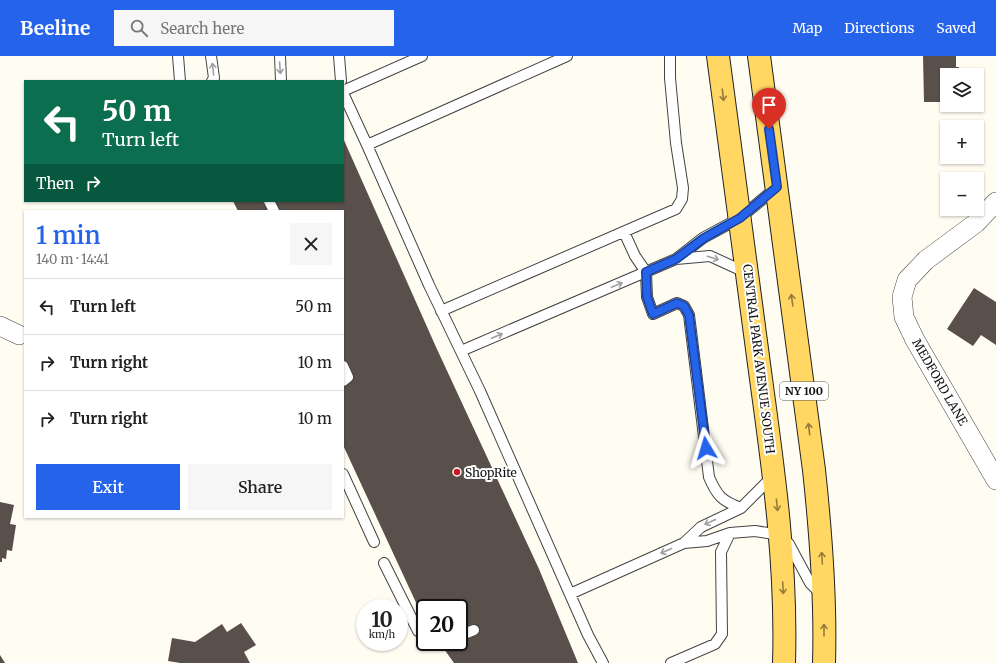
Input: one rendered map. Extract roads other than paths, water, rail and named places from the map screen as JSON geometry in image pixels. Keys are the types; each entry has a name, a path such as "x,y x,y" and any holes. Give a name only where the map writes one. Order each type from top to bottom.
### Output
{"main road":[{"name":"CENTRAL PARK AVENUE SOUTH","path":"718,56 774,475 784,598 784,663"},
{"name":"NY 100","path":"759,56 814,470 821,536 824,597 824,663"}],"street":[{"name":"MEDFORD LANE","path":"996,202 976,223 926,260 907,280 902,297 904,317 915,340 996,480"},
{"path":"0,326 19,335"}],"lane":[{"path":"178,56 180,80"},
{"path":"212,56 214,78 213,80"},
{"path":"280,56 281,80"},
{"path":"339,56 341,80"},
{"path":"344,92 422,56"},
{"path":"368,145 567,56"},
{"path":"441,311 676,209 682,199 683,188 676,143 670,78 670,56"},
{"path":"344,94 368,145 429,285 461,351 602,663"},
{"path":"461,351 676,259 704,238 740,218 777,187"},
{"path":"624,232 635,256 646,272 647,297 653,314 677,303 684,306 689,315 709,477 715,491 721,497 728,503 742,508"},
{"path":"676,259 710,256 747,273"},
{"path":"684,544 701,527 742,508 774,475"},
{"path":"344,476 374,542"},
{"path":"570,594 684,544 707,541 730,533 755,531 780,535 789,544 810,583 824,597"},
{"path":"671,663 715,644 722,634 720,579 721,552 730,533"},
{"path":"384,563 416,627"},
{"path":"468,632 474,630"}],"place":[{"name":"ShopRite","path":"457,472"}]}
